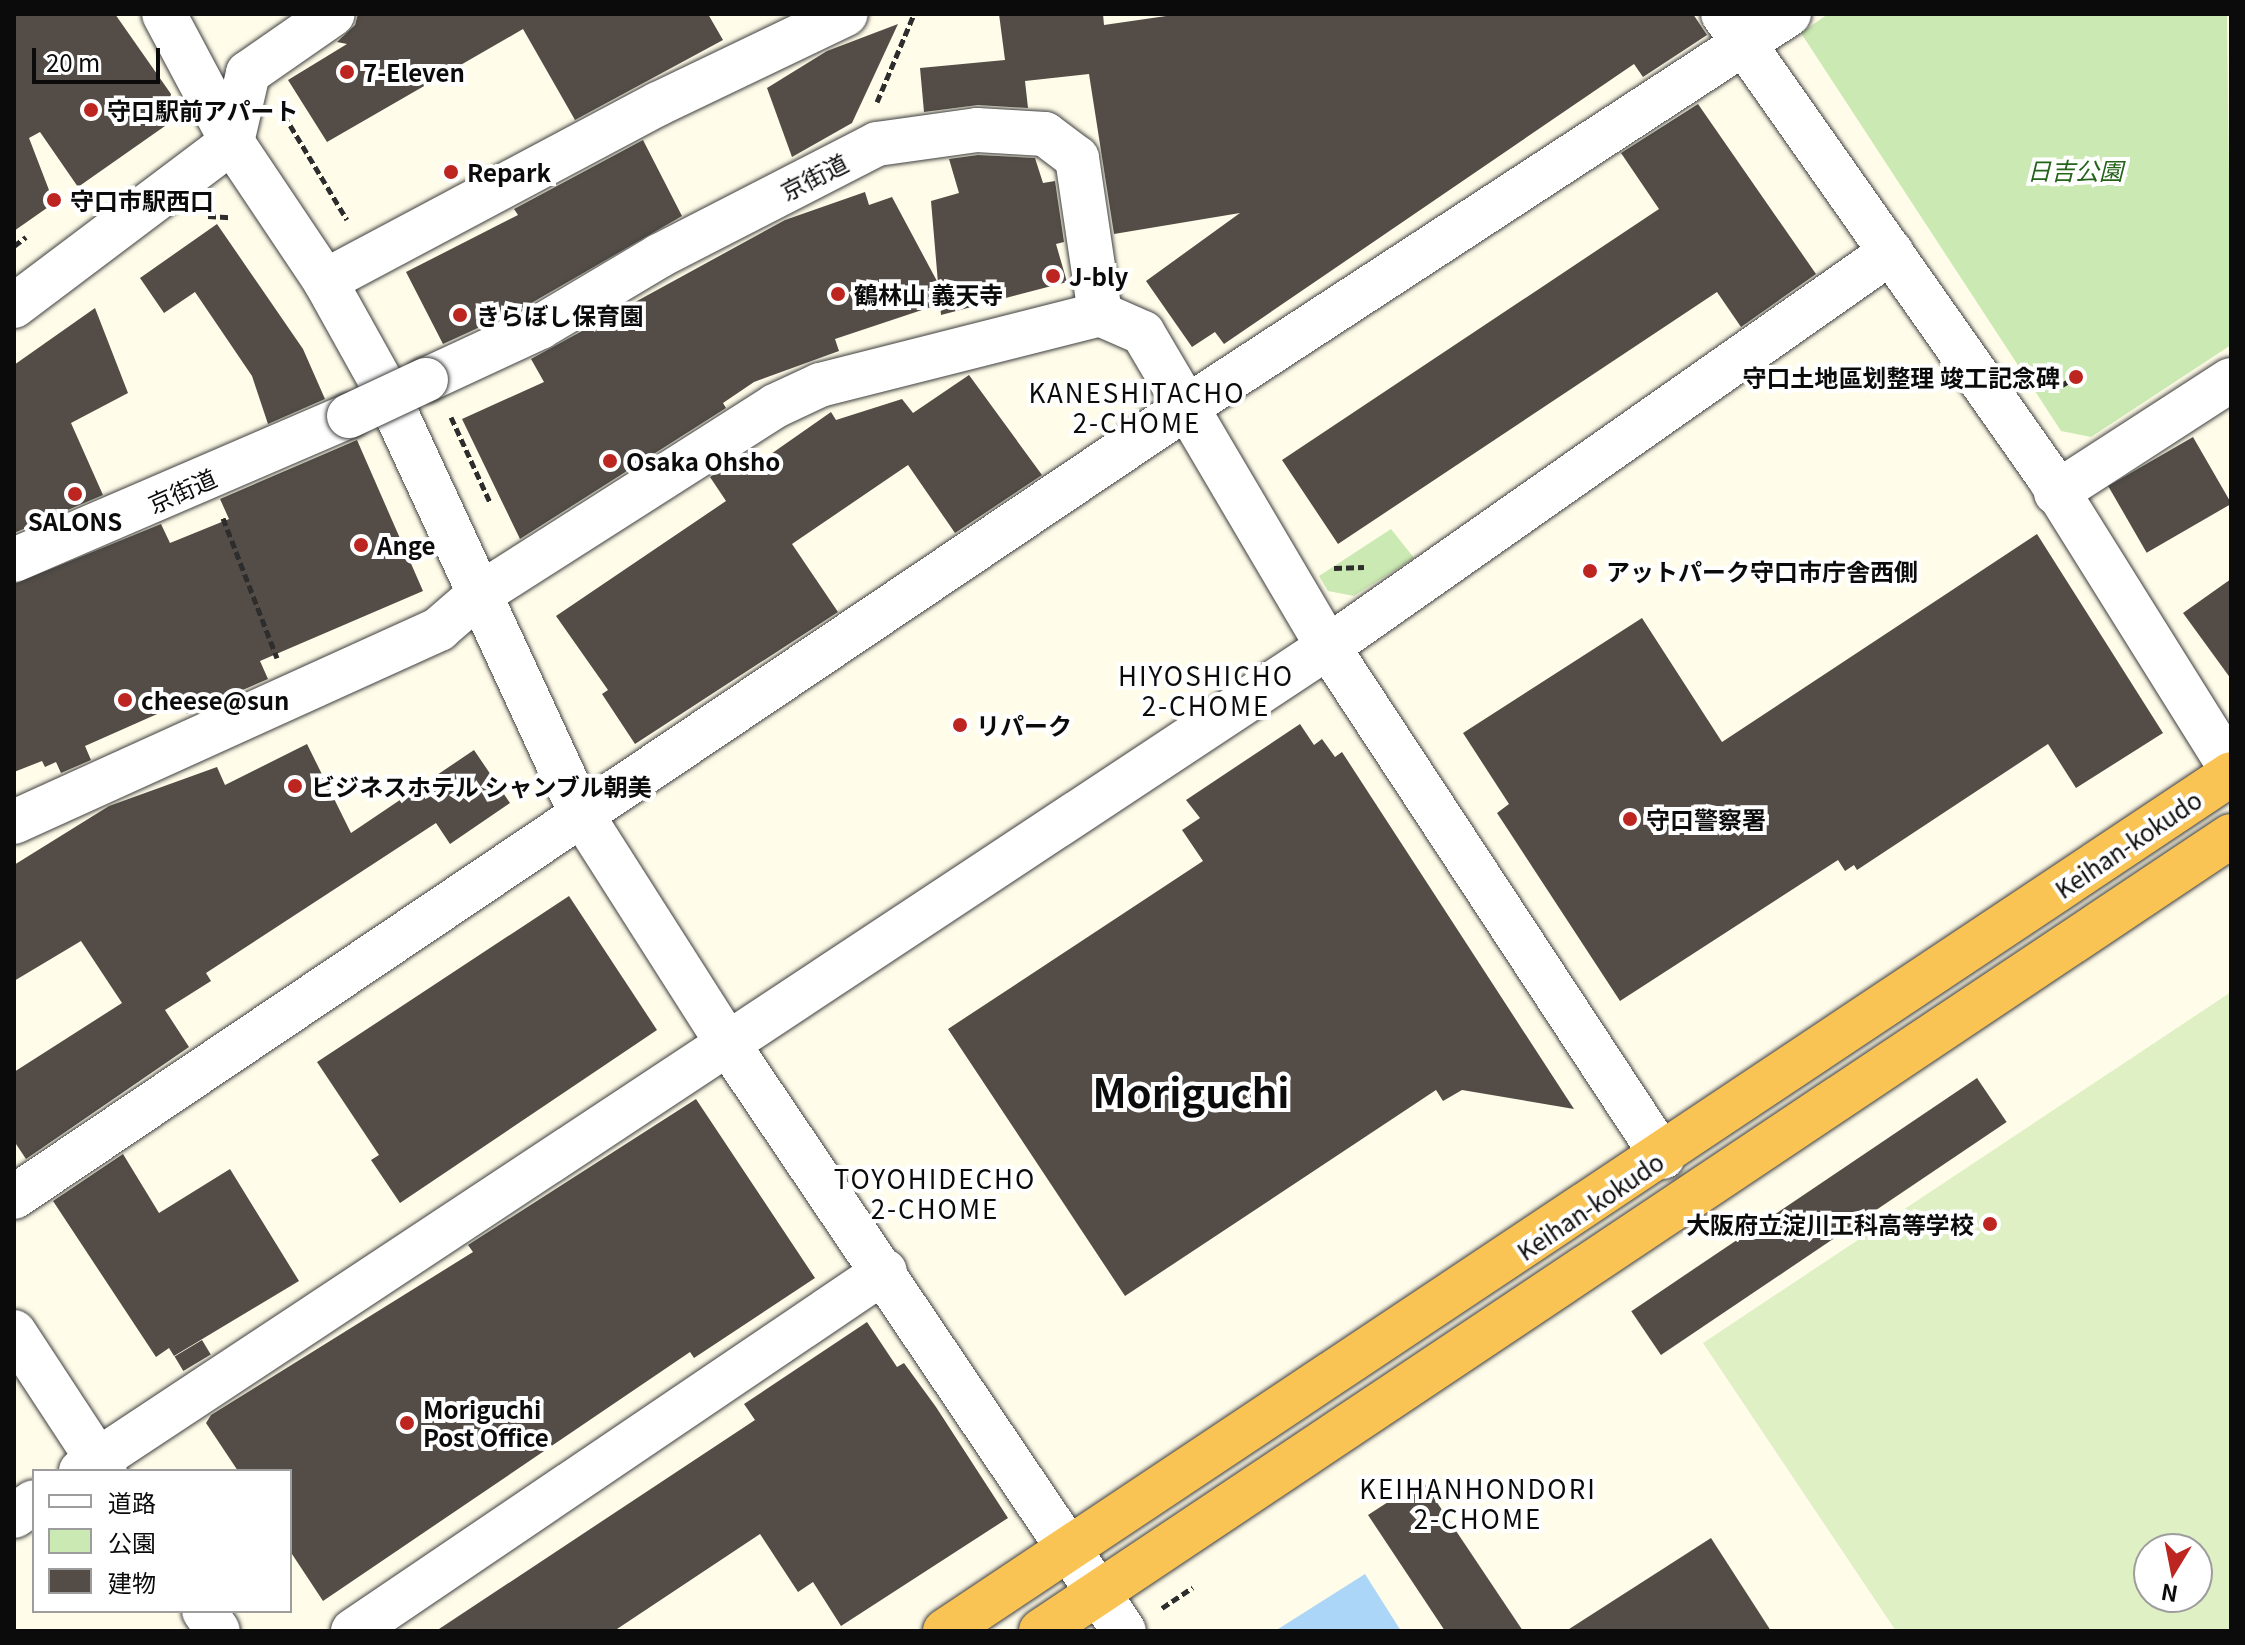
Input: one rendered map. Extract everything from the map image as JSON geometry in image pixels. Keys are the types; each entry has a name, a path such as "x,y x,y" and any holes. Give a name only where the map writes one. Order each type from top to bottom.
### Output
{"highway":[{"name":"Keihan-kokudo","path":"945,1631 1663,1157 2231,771"},
{"name":"Keihan-kokudo","path":"1041,1631 2231,836"}],"street":[{"path":"164,14 232,142 325,281 384,387 477,596 582,815 728,1044 1073,1547 1124,1631"},
{"path":"14,306 232,142 248,73 333,14"},
{"path":"325,281 658,104 846,14"},
{"path":"14,1197 1187,407 1734,29 1789,14"},
{"path":"1734,29 2056,493 2231,771"},
{"name":"京街道","path":"14,560 349,416 540,327 659,256 877,144 977,130 1045,134 1077,158 1100,314"},
{"path":"14,1332 94,1467 1328,647 1891,252"},
{"path":"14,822 290,692 439,629 477,596 775,406 820,385 1100,314 1143,333 1328,647 1663,1157"},
{"path":"2056,493 2231,380"},
{"path":"353,1631 885,1271"},
{"path":"14,1516 32,1503"},
{"path":"205,1613 218,1631"}],"path":[{"path":"870,118 914,14"},
{"path":"429,379 483,484"},
{"path":"2062,385 2072,379"},
{"path":"217,503 290,692"}],"green space":[{"name":"日吉公園","path":"1828,14 2227,14 2231,345 2091,437 2061,431 1801,33"},
{"path":"1391,529 1414,558 1354,596 1328,591 1319,576"},
{"path":"2231,992 2231,1631 1896,1631 1703,1343"}],"water":[{"path":"1365,1574 1401,1631 1275,1631"}],"building":[{"name":"守口駅前アパート","path":"14,14 115,14 171,94 165,126 78,187 40,132 29,138 54,203 14,231"},
{"path":"358,14 708,14 723,40 575,120 523,29 327,142 288,80 347,44 337,42 355,25"},
{"path":"999,14 1103,14 1104,25 1180,14 1693,14 1707,35 1643,77 1634,64 1224,344 1215,332 1192,347 1146,281 1240,213 1114,234 1089,74 1025,81 1028,108 978,105 924,112 920,68 1005,60"},
{"path":"898,24 852,123 792,157 767,88 827,51"},
{"path":"1698,104 1816,274 1741,327 1717,292 1338,544 1282,460 1659,209 1621,153"},
{"path":"643,140 682,216 528,305 443,344 406,272 518,215 514,209"},
{"path":"978,155 1035,158 1043,183 1055,181 1064,242 1056,244 1067,282 941,315 940,304 835,339 839,351 754,382 723,403 726,408 520,539 462,419 544,382 531,359 785,220 865,192 869,205 892,197 938,283 931,201 959,193 949,159"},
{"path":"217,224 303,349 325,399 268,424 252,376 195,292 164,313 140,278"},
{"path":"95,308 128,393 71,423 103,495 14,533 14,365"},
{"path":"969,375 1042,475 955,533 908,465 792,544 838,612 635,744 602,694 608,690 556,616 726,501 710,477 754,449 761,461 831,412 836,420 902,399 913,413"},
{"path":"2193,437 2231,504 2147,553 2108,486"},
{"path":"357,440 423,591 260,661 268,679 187,714 182,703 85,746 91,760 61,773 56,762 45,767 42,761 14,772 14,584 161,524 170,543 229,519 220,499"},
{"path":"2037,534 2163,733 2076,788 2048,744 1857,870 1854,865 1845,871 1838,860 1620,1001 1497,813 1509,804 1463,733 1642,618 1722,742"},
{"path":"2231,579 2231,679 2183,613"},
{"path":"1300,724 1314,745 1322,739 1335,757 1342,752 1574,1109 1462,1090 1443,1101 1436,1090 1125,1296 948,1029 1203,861 1182,830 1200,818 1186,800"},
{"path":"307,744 351,833 474,750 510,803 450,844 436,823 206,973 211,981 165,1010 189,1047 26,1159 14,1141 14,1072 122,1003 81,941 14,981 14,865 109,806 217,767 225,785"},
{"path":"569,896 657,1030 400,1203 371,1160 379,1155 317,1062"},
{"path":"1977,1078 2007,1122 1661,1355 1631,1311"},
{"path":"696,1099 815,1278 694,1358 690,1352 323,1601 292,1554 292,1469 237,1469 206,1423 211,1415 473,1252 468,1245"},
{"path":"123,1154 159,1213 230,1169 299,1281 174,1356 169,1348 156,1357 53,1201"},
{"path":"867,1322 897,1367 904,1363 936,1407 1008,1518 841,1626 813,1582 798,1592 760,1534 614,1631 436,1631 755,1420 744,1404"},
{"path":"202,1340 211,1355 183,1371 175,1356"},
{"path":"1422,1480 1523,1631 1445,1631 1368,1515"},
{"path":"1711,1538 1771,1631 1566,1631"}],"place":[{"name":"7-Eleven","path":"347,72"},
{"name":"守口駅前アパート","path":"91,110"},
{"name":"Repark","path":"451,172"},
{"name":"守口市駅西口","path":"54,200"},
{"name":"J-bly","path":"1053,276"},
{"name":"鶴林山 義天寺","path":"838,294"},
{"name":"きらぼし保育園","path":"460,315"},
{"name":"守口土地區划整理 竣工記念碑","path":"2076,377"},
{"name":"Osaka Ohsho","path":"610,461"},
{"name":"SALONS","path":"75,494"},
{"name":"Ange","path":"361,545"},
{"name":"アットパーク守口市庁舎西側","path":"1590,571"},
{"name":"cheese@sun","path":"125,700"},
{"name":"リパーク","path":"960,725"},
{"name":"ビジネスホテル シャンブル朝美","path":"295,786"},
{"name":"守口警察署","path":"1630,819"},
{"name":"大阪府立淀川工科高等学校","path":"1990,1224"},
{"name":"Moriguchi Post Office","path":"407,1423"}],"district":[{"name":"KANESHITACHO 2-CHOME","path":"1137,407"},
{"name":"HIYOSHICHO 2-CHOME","path":"1206,690"},
{"name":"Moriguchi","path":"1191,1091"},
{"name":"TOYOHIDECHO 2-CHOME","path":"935,1193"},
{"name":"KEIHANHONDORI 2-CHOME","path":"1478,1503"}]}
